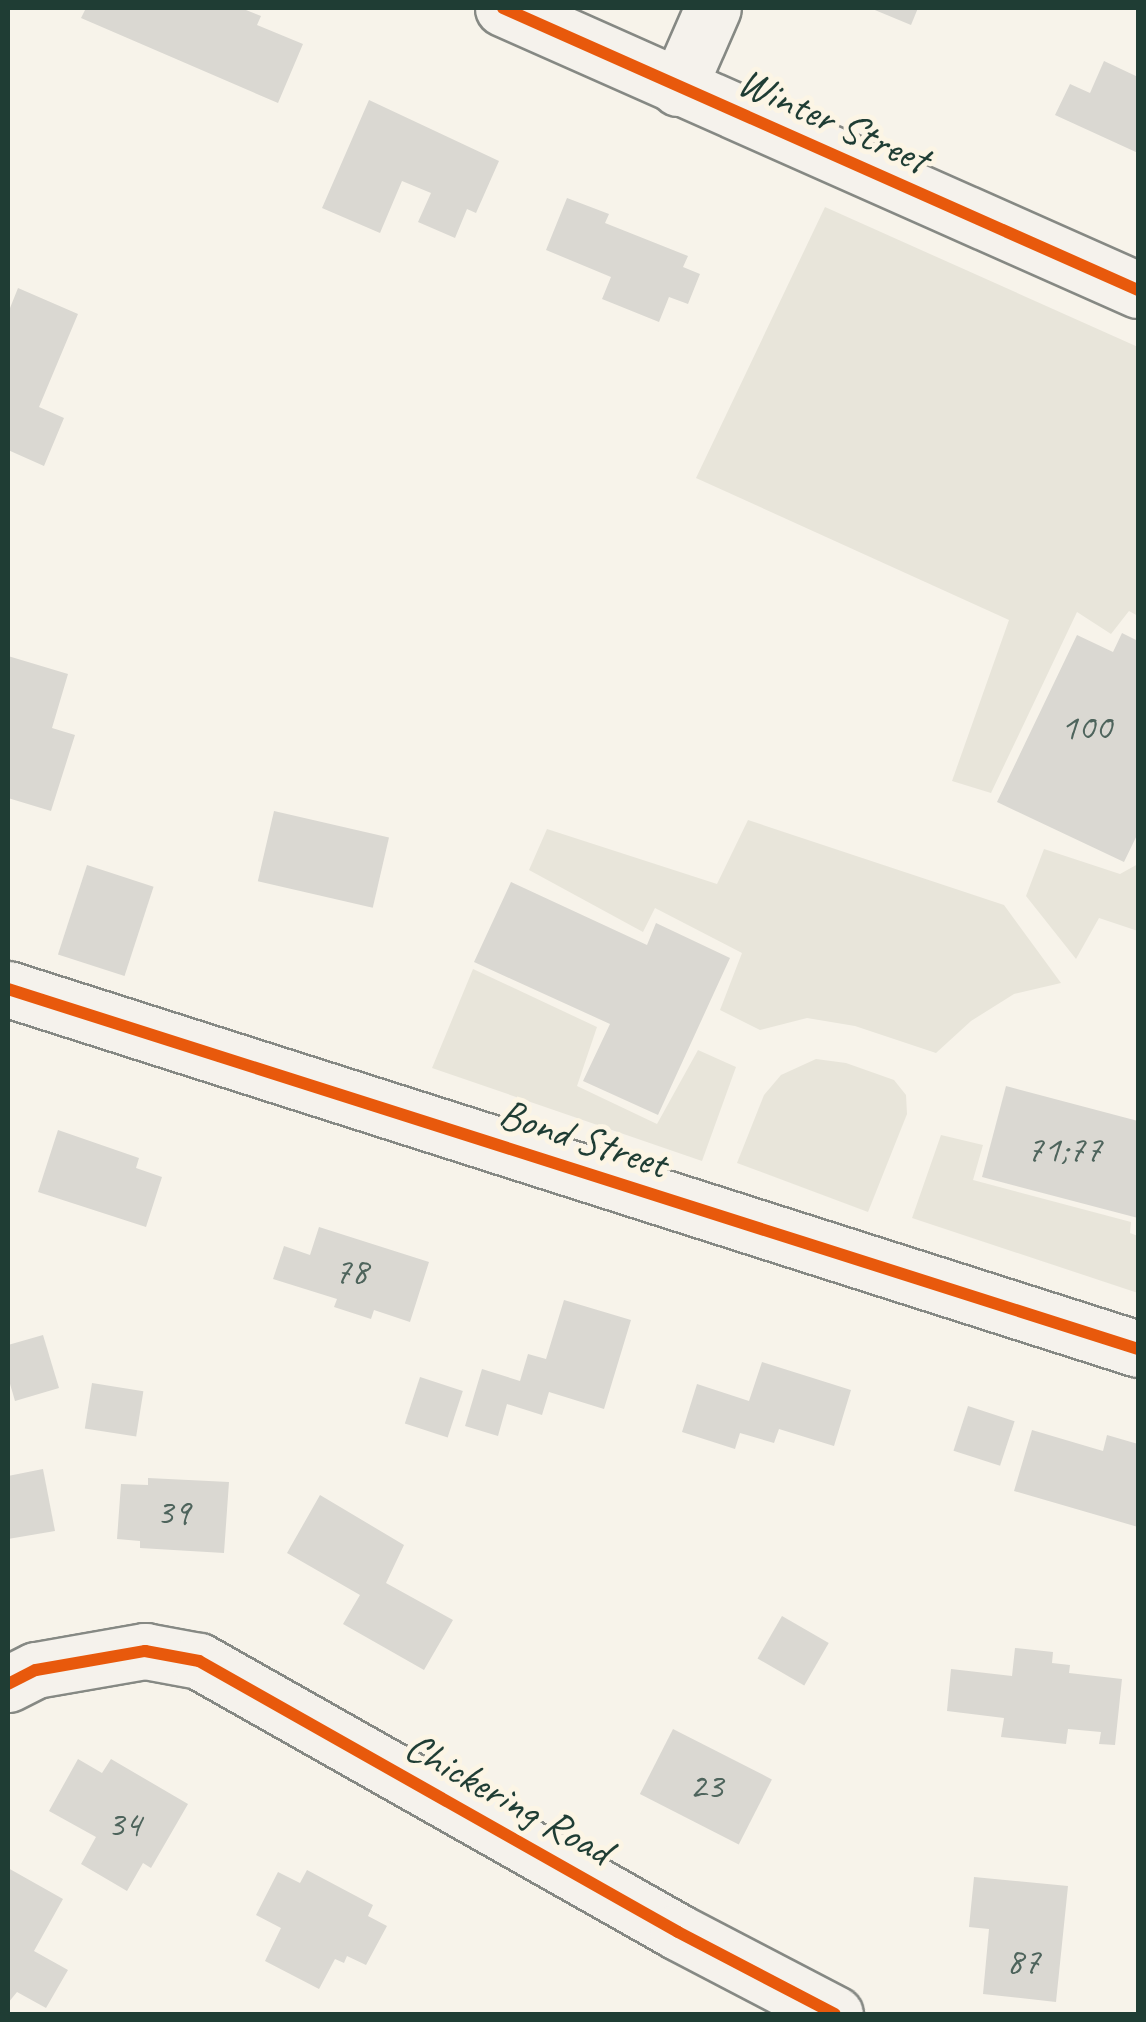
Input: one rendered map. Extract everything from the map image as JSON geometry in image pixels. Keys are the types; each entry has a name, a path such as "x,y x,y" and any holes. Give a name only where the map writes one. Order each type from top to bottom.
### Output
{"street":[{"name":"Winter Street","path":"503,8 1138,290"},
{"path":"678,88 713,8"},
{"name":"Bond Street","path":"8,989 1138,1349"},
{"name":"Chickering Road","path":"8,1684 36,1670 145,1652 199,1662 678,1932 835,2014"}],"shaded area":[{"path":"825,207 1138,347 1138,616 1129,611 1111,634 1077,612 991,793 952,781 1009,620 696,478"},
{"path":"748,820 1004,905 1061,983 1014,994 971,1021 936,1053 855,1026 807,1018 760,1030 720,1010 742,953 655,908 643,932 529,870 547,829 717,884"},
{"path":"1044,849 1120,874 1138,864 1138,931 1099,918 1076,959 1026,896"},
{"path":"473,969 597,1027 577,1086 657,1124 698,1050 736,1067 702,1161 432,1068"},
{"path":"816,1059 846,1063 894,1080 906,1095 907,1114 868,1212 737,1163 764,1095 781,1075"},
{"path":"941,1135 983,1145 973,1180 1131,1222 1130,1233 1138,1236 1138,1293 912,1218"}],"building":[{"path":"86,8 241,8 261,16 257,25 303,44 278,103 81,18"},
{"path":"870,8 918,8 911,25"},
{"path":"1104,61 1138,77 1138,153 1055,115 1070,84 1090,93"},
{"path":"369,100 499,161 476,213 467,209 455,238 418,222 431,193 402,181 380,233 322,208"},
{"path":"567,198 609,214 605,223 688,256 683,267 700,274 688,304 669,297 659,322 602,299 611,277 546,250"},
{"path":"18,288 78,314 39,407 64,418 44,466 8,450 8,313"},
{"path":"1122,633 1138,641 1138,833 1124,862 997,802 1077,635 1113,652"},
{"path":"8,656 68,674 52,728 75,735 51,811 8,798"},
{"path":"274,811 389,838 373,908 258,881"},
{"path":"87,865 154,887 125,976 58,954"},
{"path":"511,882 647,945 656,923 730,958 658,1115 583,1081 610,1024 474,962"},
{"path":"1006,1086 1138,1121 1138,1218 982,1177"},
{"path":"58,1130 139,1158 136,1168 162,1177 146,1227 38,1192"},
{"path":"319,1227 429,1262 410,1322 374,1310 371,1319 334,1307 337,1299 273,1279 284,1246 310,1255"},
{"path":"564,1300 631,1320 604,1409 549,1392 542,1415 507,1404 498,1436 465,1426 482,1369 520,1381 528,1354 546,1359"},
{"path":"43,1335 59,1388 15,1401 8,1377 8,1345"},
{"path":"762,1362 851,1390 834,1446 779,1429 774,1443 740,1433 735,1449 682,1432 697,1384 749,1401"},
{"path":"420,1377 463,1391 448,1438 405,1424"},
{"path":"92,1383 143,1391 136,1437 85,1428"},
{"path":"968,1406 1015,1421 1000,1466 953,1451"},
{"path":"1032,1430 1103,1451 1107,1435 1138,1444 1138,1527 1014,1491"},
{"path":"43,1469 55,1531 8,1539 8,1476"},
{"path":"148,1478 229,1482 224,1553 140,1548 140,1541 117,1539 121,1484 148,1485"},
{"path":"320,1495 404,1545 386,1583 453,1620 424,1670 343,1624 360,1595 287,1553"},
{"path":"782,1616 829,1643 804,1685 758,1658"},
{"path":"1015,1648 1053,1652 1052,1663 1070,1665 1069,1673 1122,1679 1115,1745 1099,1744 1101,1732 1068,1729 1066,1744 1001,1737 1004,1718 947,1711 951,1669 1012,1676"},
{"path":"673,1729 772,1779 739,1844 640,1794"},
{"path":"78,1759 102,1773 111,1759 188,1804 151,1868 143,1863 127,1891 81,1864 96,1837 49,1811"},
{"path":"8,1868 63,1899 34,1951 68,1970 46,2008 17,1992 8,2003"},
{"path":"307,1870 373,1905 368,1916 387,1926 366,1965 347,1956 344,1963 335,1959 319,1989 265,1961 281,1928 256,1915 278,1872 300,1883"},
{"path":"974,1877 1068,1886 1056,2002 983,1994 989,1929 969,1927"}],"cycle path":[{"path":"503,8 1138,290"},
{"path":"8,989 1138,1349"},
{"path":"8,1684 36,1670 145,1651 199,1661 678,1932 835,2014"}]}
